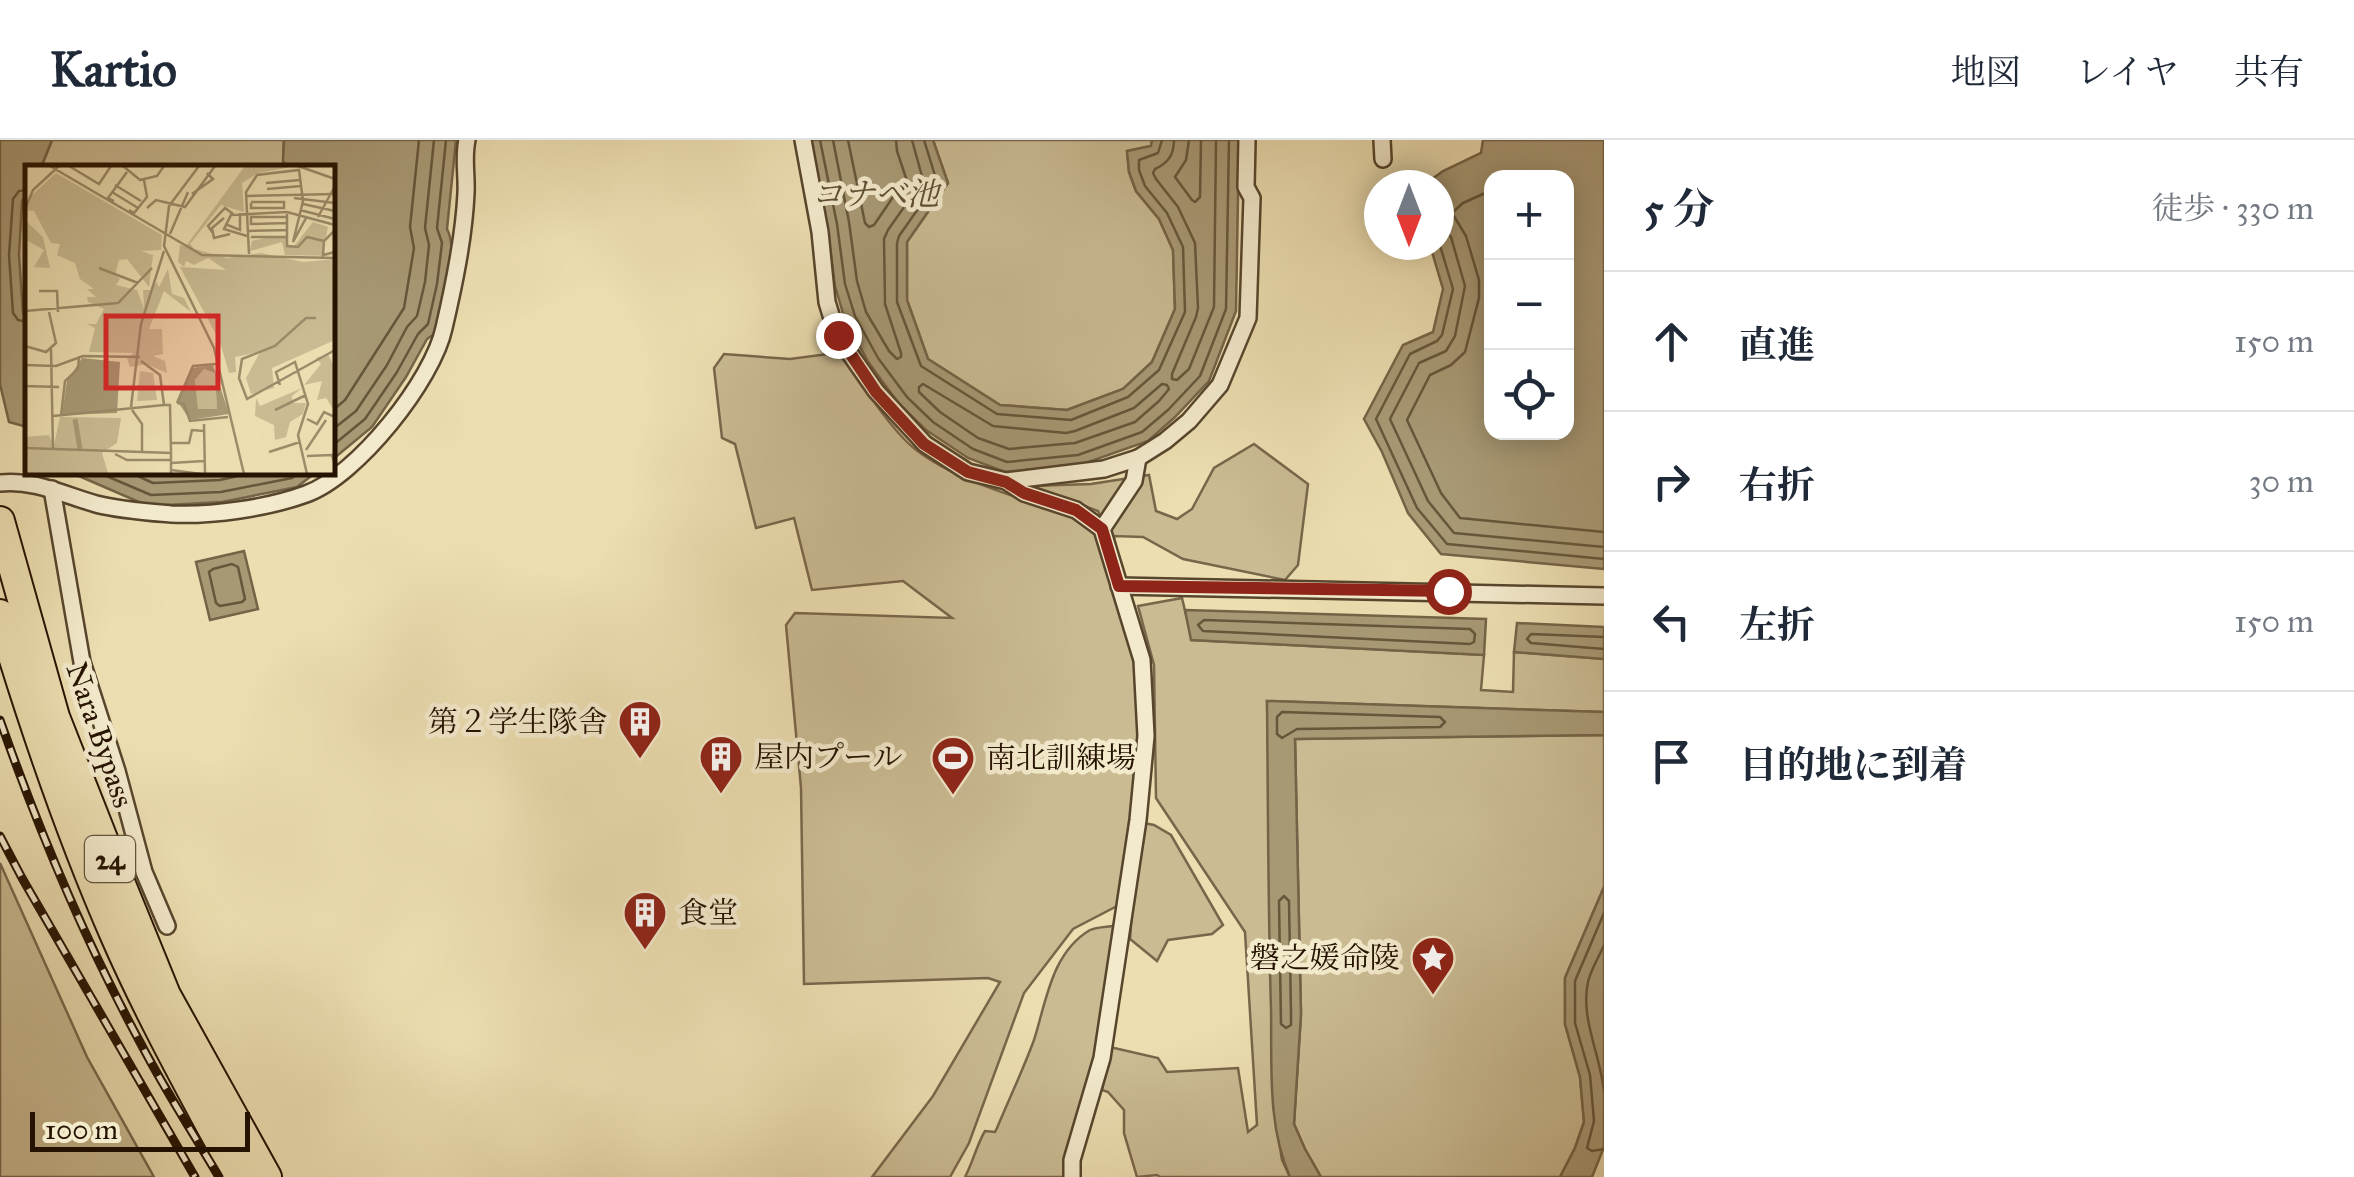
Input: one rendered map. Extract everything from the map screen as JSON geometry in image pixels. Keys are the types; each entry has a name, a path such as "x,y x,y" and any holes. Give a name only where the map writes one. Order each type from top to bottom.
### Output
{"highway":[{"name":"Nara Bypass","path":"0,521 55,717 112,863 166,995 267,1177"},
{"name":"Nara Bypass","path":"0,614 34,724 88,871 158,1028 238,1177"}],"street":[{"path":"0,483 52,489 98,504 173,514 227,511 276,501 309,493 333,478 392,424 433,362 443,332 461,230 467,140"},
{"path":"802,140 820,232 827,302 838,335 876,392 924,444 968,472 1006,482 1024,493 1076,510 1102,529 1142,660 1146,736 1138,822 1102,1058 1072,1160 1072,1177"},
{"path":"1006,482 1104,469 1138,458 1189,420 1220,385 1248,318 1252,198 1246,187 1247,140"},
{"path":"1382,140 1383,158"},
{"path":"1102,529 1134,481 1138,458"},
{"path":"52,489 82,662 144,872 166,926"},
{"path":"1119,586 1604,596"},
{"path":"112,863 139,851"}],"shaded area":[{"path":"52,140 284,140 286,165 42,165"},
{"path":"933,140 1152,140 1151,146 1127,151 1129,172 1136,191 1159,219 1173,250 1175,309 1152,362 1123,389 1067,410 1000,405 928,359 907,300 907,242 948,183"},
{"path":"25,198 25,317 19,258"},
{"path":"843,352 887,420 921,454 990,488 1086,520 1095,533 1138,661 1141,714 1136,808 1119,905 1073,929 1024,993 969,1143 950,1177 872,1177 933,1096 1000,982 988,978 804,984 801,788 786,625 795,613 952,618 903,581 812,590 794,518 756,528 735,444 722,438 714,368 724,354 790,359"},
{"path":"1254,444 1308,484 1298,565 1285,580 1183,559 1143,537 1114,536 1115,549 1098,511 1032,486 1091,484 1149,475 1156,511 1177,519 1192,509 1214,468"},
{"path":"1182,598 1192,640 1484,655 1481,690 1513,692 1514,652 1604,659 1604,712 1267,701 1276,1122 1282,1160 1290,1177 1137,1177 1124,1133 1124,1110 1102,1090 1110,1047 1158,1058 1167,1072 1238,1068 1248,1132 1257,1125 1245,932 1156,798 1154,665 1138,606"},
{"path":"1604,735 1604,887 1565,978 1565,1024 1580,1077 1584,1122 1560,1177 1321,1177 1294,1124 1301,1014 1295,739"},
{"path":"1138,822 1154,825 1171,835 1223,925 1212,934 1168,940 1157,961 1130,939"},
{"path":"0,863 87,1057 154,1177 0,1177"},
{"path":"1113,926 1093,1075 1064,1165 1064,1177 965,1177 985,1131 995,1132 997,1128 1034,1040 1058,965 1090,930"}],"water":[{"path":"0,140 52,140 42,165 25,165 19,255 25,317 25,426 9,422 0,384"},
{"path":"284,140 456,140 447,229 451,265 437,332 427,339 372,427 335,457 335,165 286,165"},
{"name":"コナベ池","path":"810,140 933,140 948,183 907,242 907,300 928,359 1000,405 1067,410 1123,389 1152,362 1175,309 1173,250 1159,219 1136,191 1127,151 1151,146 1152,140 1239,140 1236,311 1209,381 1148,441 1080,465 1005,472 968,458 926,430 899,404 869,363 845,320 835,286"},
{"path":"1483,140 1604,140 1604,569 1441,554 1408,513 1364,419 1403,345 1433,332 1443,289 1434,260 1454,260 1454,170 1445,170 1481,153"},
{"path":"77,475 312,475 297,487 222,502 148,506"},
{"path":"244,551 258,609 210,620 196,562"},
{"path":"1185,610 1486,619 1484,655 1191,640"},
{"path":"1517,623 1604,627 1604,659 1514,652"},
{"path":"1267,701 1604,712 1604,735 1295,739 1301,1014 1294,1124 1321,1177 1290,1177 1274,1116"},
{"path":"1604,887 1604,1147 1592,1177 1560,1177 1584,1122 1580,1077 1565,1024 1565,978"}],"railway":[{"path":"0,720 47,844 101,966 150,1061 219,1177"},
{"path":"0,836 195,1177"}],"place":[{"name":"第２学生隊舎","path":"640,760"},
{"name":"屋内プール","path":"721,795"},
{"name":"南北訓練場","path":"953,796"},
{"name":"食堂","path":"645,951"},
{"name":"磐之媛命陵","path":"1433,996"}],"route":[{"path":"838,335 876,392 924,444 968,472 1006,482 1024,493 1076,510 1102,529 1119,586 1448,591"}]}
